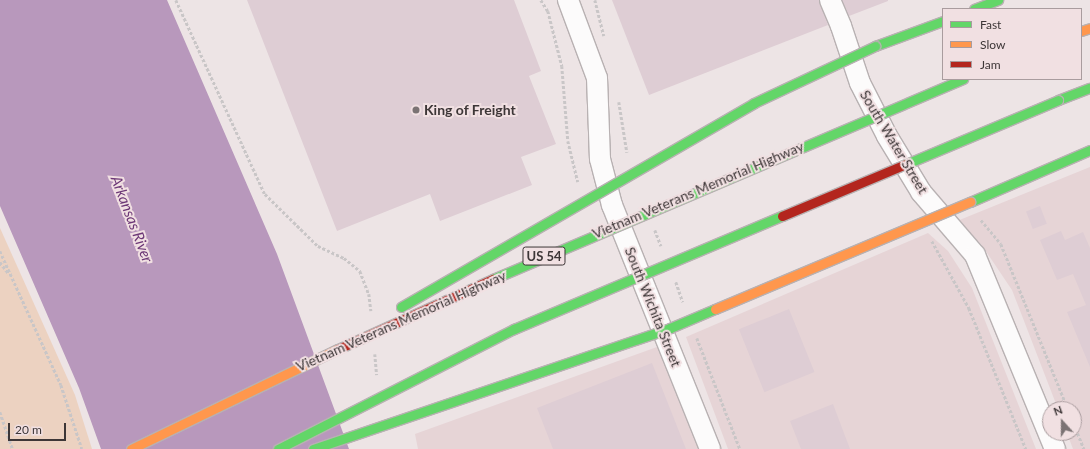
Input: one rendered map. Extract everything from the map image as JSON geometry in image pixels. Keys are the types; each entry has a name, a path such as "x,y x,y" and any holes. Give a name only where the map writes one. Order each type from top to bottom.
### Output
{"highway":[{"path":"977,8 998,0"},
{"path":"394,311 754,103 875,46 942,21"},
{"name":"Vietnam Veterans Memorial Highway","path":"131,449 276,377 580,240 961,80"},
{"path":"278,449 514,329 1090,88"},
{"path":"313,449 670,328 1090,150"},
{"path":"276,377 376,318"}],"street":[{"name":"South Wichita Street","path":"568,0 596,78 600,159 612,205 710,449"},
{"name":"South Water Street","path":"830,0 841,26 860,83 887,136 921,192 975,255 1055,449"}],"path":[{"path":"176,0 265,194 318,246 344,258 360,271 376,318"},
{"path":"548,12 562,66 568,141 579,186"},
{"path":"0,251 61,385 82,449"},
{"path":"0,262 13,279"},
{"path":"375,348 378,380"},
{"path":"0,412 13,449"}],"shaded area":[{"path":"1090,167 1090,449 1073,449 1070,441 1082,441 1082,401 1055,401 1012,290 981,244 957,221"},
{"path":"0,228 75,395 92,449 0,449"},
{"path":"928,233 948,251 972,288 1036,449 728,449 686,337"},
{"path":"657,347 698,449 418,449 415,434"}],"water":[{"name":"Arkansas River","path":"0,0 167,0 277,254 349,449 101,449 79,388 0,206"}],"building":[{"name":"King of Freight","path":"247,0 514,0 541,71 529,76 556,144 521,157 532,185 440,221 430,194 337,231"},
{"path":"612,0 819,0 828,25 649,95"},
{"path":"842,0 888,0 888,1 849,16"},
{"path":"1040,206 1047,224 1033,229 1026,211"},
{"path":"1061,231 1065,240 1083,232 1090,248 1090,367 1067,312 1086,305 1073,274 1057,280 1040,240"},
{"path":"789,309 814,372 764,392 739,329"},
{"path":"652,363 686,449 553,449 537,408"},
{"path":"833,404 850,449 801,449 790,421"}],"traffic: fast":[{"path":"977,8 998,0"},
{"path":"875,46 942,21"},
{"path":"401,307 754,103 875,46"},
{"path":"493,279 961,80"},
{"path":"1058,100 1090,88"},
{"path":"906,164 1058,100"},
{"path":"970,202 1090,150"},
{"path":"278,449 514,329 782,216"},
{"path":"313,449 670,328 715,309"}],"traffic: slow":[{"path":"1082,31 1090,28"},
{"path":"715,309 970,202"},
{"path":"131,449 338,349"}],"traffic: jam":[{"path":"782,216 906,164"},
{"path":"338,349 493,279"}],"place":[{"name":"King of Freight","path":"416,110"}]}
